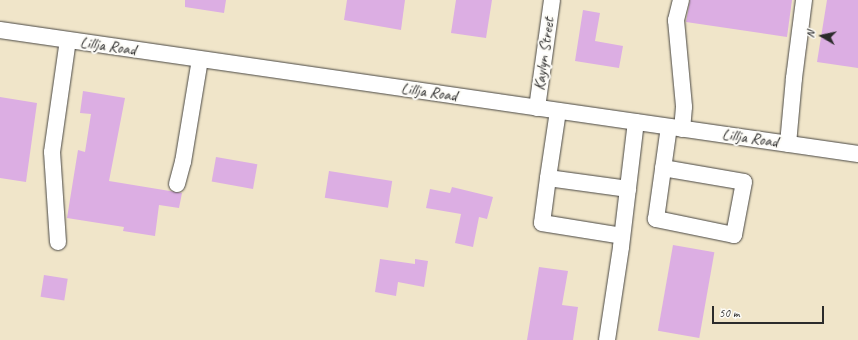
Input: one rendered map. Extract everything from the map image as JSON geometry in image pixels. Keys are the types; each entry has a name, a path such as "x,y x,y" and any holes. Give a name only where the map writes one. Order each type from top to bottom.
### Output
{"street":[{"name":"Kaylyn Street","path":"537,108 552,0"},
{"path":"663,168 744,182 734,235 656,219 663,168 675,128 684,107 676,20 681,0"},
{"path":"788,144 794,78 804,0"},
{"name":"Lillja Road","path":"0,30 858,154"},
{"path":"58,242 52,152 68,40"},
{"path":"177,184 183,162 200,59"},
{"path":"558,111 542,223 622,236"},
{"path":"607,340 636,122"},
{"path":"548,178 628,189"}],"building":[{"path":"185,0 226,0 224,13 185,7"},
{"path":"347,0 405,0 401,30 344,20"},
{"path":"456,0 492,0 486,38 451,33"},
{"path":"690,0 792,0 787,37 686,22"},
{"path":"827,0 858,0 858,68 817,62"},
{"path":"583,10 600,13 595,41 623,46 619,68 575,61"},
{"path":"83,91 125,98 109,181 182,193 179,208 159,205 155,236 123,231 124,227 67,218 78,150 85,152 91,114 80,113"},
{"path":"0,97 37,103 26,182 0,178"},
{"path":"216,157 257,164 253,189 212,182"},
{"path":"329,171 392,181 388,208 325,198"},
{"path":"452,187 493,197 487,219 479,217 473,247 455,243 461,214 426,208 430,189 450,193"},
{"path":"673,245 714,252 699,338 658,331"},
{"path":"380,259 415,264 415,259 428,261 424,287 398,282 396,296 375,292"},
{"path":"539,267 568,271 562,305 578,307 573,340 527,340"},
{"path":"44,275 68,279 64,300 41,297"}]}
